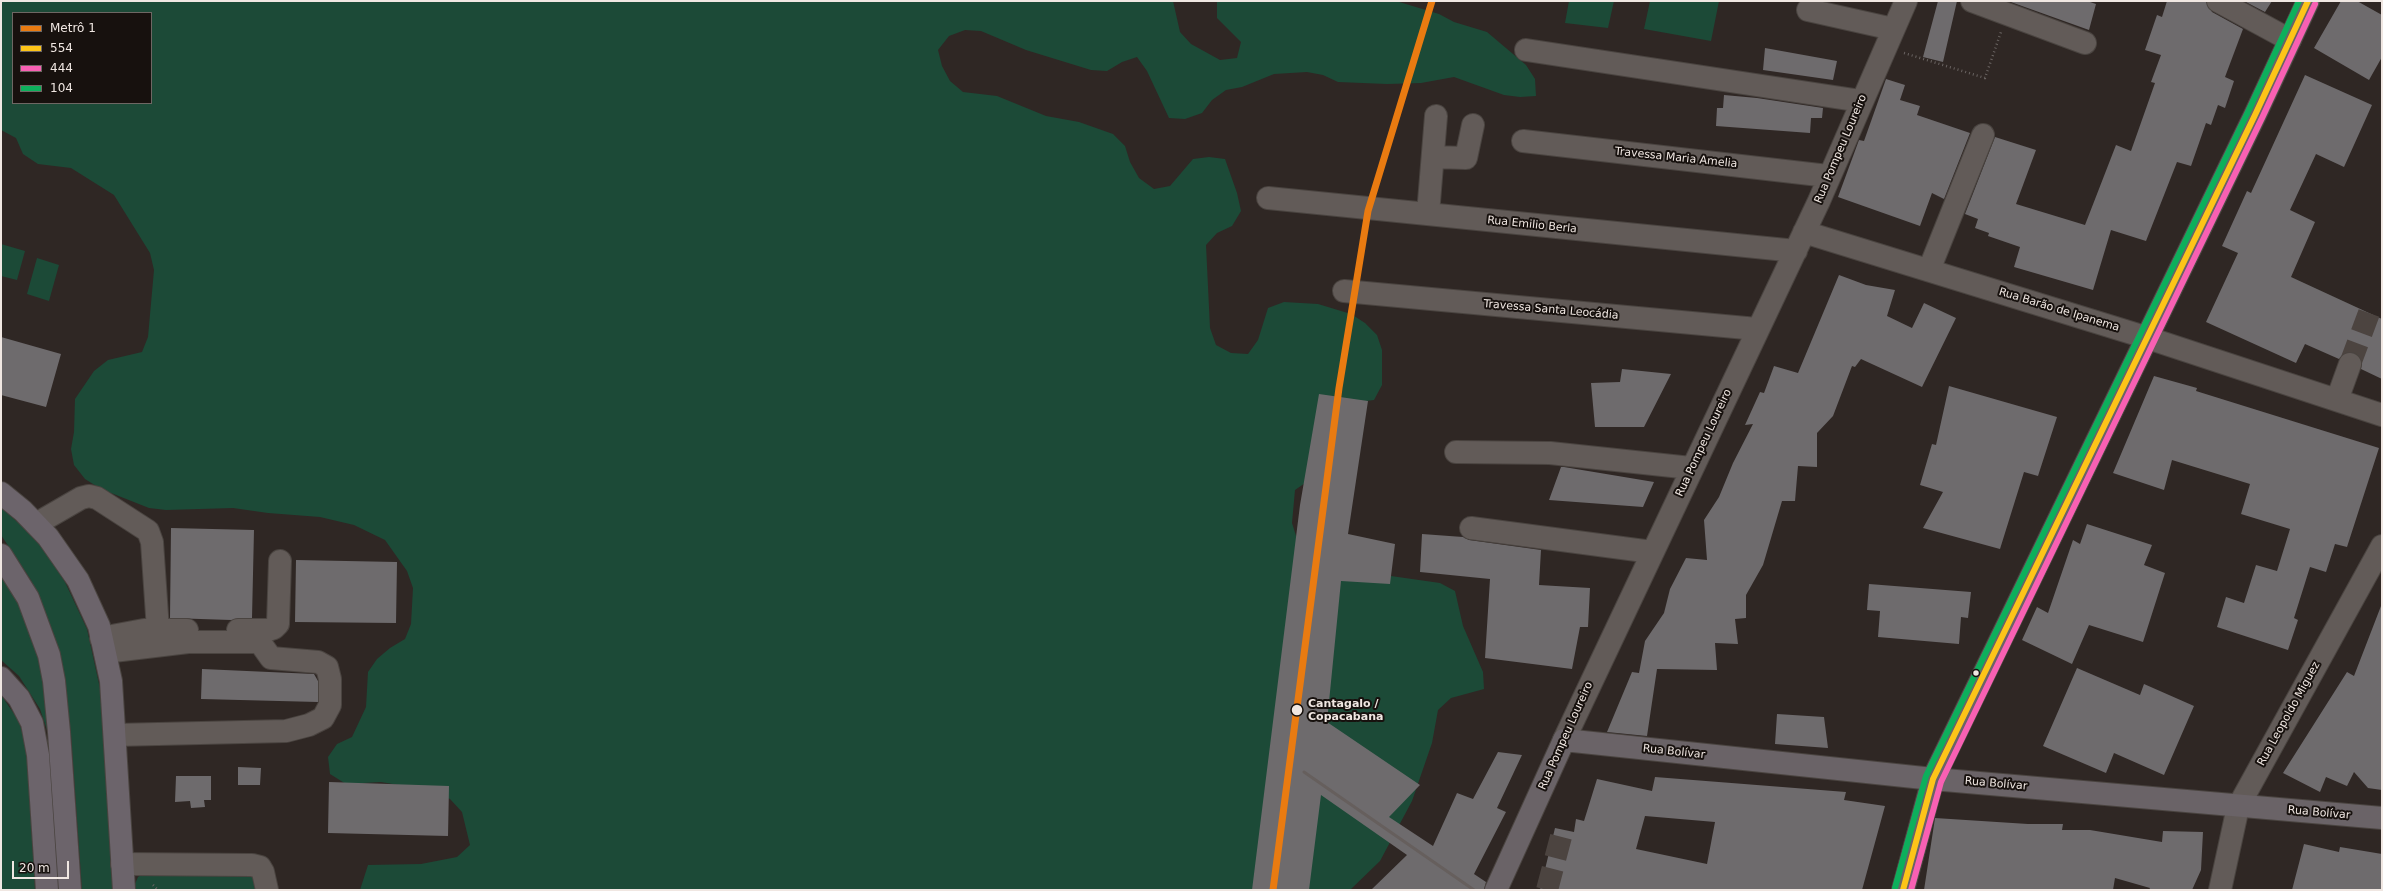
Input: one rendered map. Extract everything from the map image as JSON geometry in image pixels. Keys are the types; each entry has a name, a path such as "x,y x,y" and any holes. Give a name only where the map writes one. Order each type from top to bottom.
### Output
{"highway":[{"path":"1,493 36,524 48,537 78,580 99,626 111,681 124,890"},
{"path":"1,555 28,598 49,655 54,681 59,732 70,890"},
{"path":"1,678 18,698 32,723 38,755 47,890"}],"main road":[{"path":"1903,890 1933,779 2148,338 2308,1"},
{"name":"Rua Bolívar","path":"1564,740 1933,779 2382,818"},
{"name":"Rua Pompeu Loureiro","path":"1500,888 1564,740"}],"street":[{"name":"Rua Pompeu Loureiro","path":"1564,740 1691,468 1800,242 1906,1"},
{"path":"1972,1 2085,43"},
{"path":"2218,1 2290,40"},
{"path":"1808,10 1889,38"},
{"path":"1526,50 1861,101"},
{"path":"1428,214 1436,116"},
{"path":"1432,157 1466,158 1473,125"},
{"path":"1929,270 1983,135"},
{"name":"Travessa Maria Amelia","path":"1523,141 1828,176"},
{"name":"Rua Emilio Berla","path":"1268,198 1428,214 1800,242"},
{"name":"Rua Barão de Ipanema","path":"1800,242 1929,270 2148,338 2382,415"},
{"name":"Travessa Santa Leocádia","path":"1344,291 1758,329"},
{"path":"2337,400 2350,364"},
{"path":"1456,452 1550,453 1691,468"},
{"path":"36,524 81,498 89,496 97,498 148,531 152,542 158,630"},
{"path":"1471,528 1650,555"},
{"name":"Rua Leopoldo Miguez","path":"2220,890 2238,806 2382,546"},
{"path":"1547,549 1650,555"},
{"path":"103,645 144,630 274,628 278,624 280,561"},
{"path":"103,645 188,642 256,642 262,644 271,658 318,662 327,667 330,678 330,705 323,718 309,725 286,731 115,734"},
{"path":"122,864 252,865 260,867 264,872 267,890"}],"path":[{"path":"1889,38 1985,78 2002,29 2004,30"}],"green space":[{"path":"1,1 1173,1 1180,32 1191,44 1220,60 1237,58 1241,42 1217,18 1217,1 1396,1 1439,14 1454,22 1487,32 1526,65 1535,79 1536,96 1520,97 1504,95 1454,77 1421,83 1387,84 1338,82 1323,75 1307,72 1274,74 1242,87 1226,90 1212,100 1202,113 1185,119 1169,118 1147,71 1137,57 1122,62 1107,71 1091,70 1026,50 981,31 965,30 949,36 938,50 942,66 950,81 963,92 997,96 1046,116 1079,122 1113,134 1125,146 1130,162 1139,178 1154,189 1170,186 1193,159 1209,157 1225,159 1237,193 1241,211 1232,226 1217,233 1206,245 1210,328 1216,345 1231,353 1248,354 1258,340 1268,308 1284,302 1318,304 1351,314 1365,323 1377,335 1382,350 1382,385 1374,400 1358,402 1308,481 1295,490 1292,523 1297,539 1375,571 1391,576 1440,583 1455,591 1463,626 1483,672 1484,689 1451,698 1438,710 1432,743 1412,801 1380,861 1350,890 360,890 368,865 421,864 457,857 470,845 462,812 450,799 433,791 381,782 346,784 330,774 328,757 337,744 352,737 366,707 368,672 377,659 390,648 405,639 411,624 413,588 407,571 385,540 354,525 320,517 268,513 233,508 166,510 149,508 101,489 85,479 74,465 71,449 74,432 75,399 94,371 108,360 142,352 148,337 154,270 150,253 114,195 71,168 38,164 23,154 16,138 1,130"},
{"path":"1569,1 1614,1 1608,28 1565,23"},
{"path":"1650,1 1719,1 1711,41 1644,29"},
{"path":"1,244 25,251 17,280 1,276"},
{"path":"37,258 59,265 49,301 27,294"},
{"path":"1,507 39,542 65,582 87,629 101,693 114,890 82,890 71,735 64,679 53,632 31,580 1,535"},
{"path":"1,576 14,594 37,646 44,685 50,739 40,709 19,676 1,660"},
{"path":"1,695 19,721 27,750 35,890 1,890"},
{"path":"146,872 246,873 254,877 259,890 135,890 135,884 138,877"}],"building":[{"path":"1938,1 1957,1 1943,62 1923,57"},
{"path":"2008,1 2087,1 2096,4 2089,30"},
{"path":"2167,1 2206,1 2212,12 2243,29 2225,77 2234,81 2225,108 2218,105 2211,125 2206,123 2191,166 2177,162 2146,241 2111,230 2093,290 2014,267 2020,247 1988,236 1989,233 1975,228 1978,219 1965,214 1995,137 2036,150 2016,204 2085,225 2116,145 2131,151 2155,83 2151,82 2161,55 2145,50 2157,15 2162,17"},
{"path":"2244,1 2272,1 2265,12"},
{"path":"2341,1 2357,1 2382,15 2382,57 2369,80 2314,48"},
{"path":"1765,48 1837,61 1833,80 1763,70"},
{"path":"2305,75 2372,105 2344,167 2316,154 2290,210 2315,222 2291,277 2382,319 2382,379 2361,369 2362,361 2354,352 2347,352 2339,359 2305,344 2296,363 2206,322 2238,253 2222,246 2247,191 2251,193"},
{"path":"1886,79 1905,85 1900,100 1920,106 1917,115 1970,133 1944,199 1932,193 1920,226 1838,197 1859,140 1864,141"},
{"path":"1724,95 1757,98 1823,108 1822,118 1811,118 1810,133 1716,126 1717,108 1723,108"},
{"path":"1839,275 1866,285 1895,290 1887,316 1912,328 1924,303 1956,318 1922,387 1861,359 1855,367 1852,366 1833,416 1817,433 1817,467 1798,466 1795,501 1782,501 1763,565 1746,595 1746,618 1735,619 1738,644 1715,643 1717,670 1657,669 1647,736 1607,732 1632,672 1639,673 1645,641 1664,613 1670,589 1686,558 1707,560 1704,520 1719,497 1733,463 1753,424 1745,425 1760,392 1764,393 1774,366 1798,373"},
{"path":"1,337 61,354 46,407 1,395"},
{"path":"1622,369 1671,374 1644,427 1595,427 1591,383 1620,382"},
{"path":"2154,376 2197,388 2196,391 2379,448 2347,547 2335,544 2326,572 2310,567 2294,618 2298,620 2288,650 2217,627 2226,597 2244,603 2256,565 2277,571 2290,529 2241,514 2250,484 2172,460 2164,490 2113,473"},
{"path":"1949,386 2057,417 2038,476 2024,472 2000,549 1923,528 1943,492 1920,485 1932,444 1936,445"},
{"path":"1319,394 1368,401 1348,534 1395,544 1390,584 1341,581 1327,722 1420,785 1389,817 1433,846 1457,793 1473,799 1498,752 1522,755 1497,808 1506,812 1474,874 1486,882 1484,890 1371,890 1407,855 1321,795 1309,890 1252,890 1300,505"},
{"path":"1561,467 1654,482 1643,507 1549,500"},
{"path":"2087,524 2152,545 2144,565 2165,573 2143,642 2089,625 2072,664 2022,640 2037,607 2048,613 2073,540 2080,544"},
{"path":"171,528 254,530 252,618 231,620 170,618"},
{"path":"1422,534 1463,537 1469,540 1541,550 1539,585 1590,588 1588,627 1580,627 1572,669 1485,658 1490,579 1420,572"},
{"path":"296,560 397,562 396,623 295,622"},
{"path":"1869,584 1971,592 1968,618 1961,617 1959,644 1878,637 1880,611 1867,610"},
{"path":"2381,606 2382,790 2368,788 2354,772 2347,786 2326,777 2320,792 2283,773 2347,672 2354,676"},
{"path":"2077,668 2140,695 2144,684 2194,706 2164,775 2114,753 2106,773 2043,746"},
{"path":"202,669 314,674 318,681 318,702 201,699"},
{"path":"1777,714 1824,717 1828,748 1775,744"},
{"path":"238,767 261,768 260,785 238,785"},
{"path":"176,776 211,776 211,800 204,800 205,807 191,808 190,801 175,802"},
{"path":"1655,777 1846,792 1844,800 1885,806 1862,890 1540,890 1555,828 1574,832 1576,819 1584,821 1597,779 1652,791","holes":["1645,816 1715,822 1707,864 1636,849"]},
{"path":"329,782 449,786 448,836 328,833"},
{"path":"1935,818 2028,824 2063,824 2062,830 2090,830 2162,842 2163,831 2203,832 2201,870 2192,890 2149,890 2150,888 2115,878 2113,890 1924,890"},
{"path":"2304,844 2339,852 2340,847 2382,854 2382,890 2292,890"}],"tunnel":[{"path":"2350,364 2369,313"},
{"path":"1547,890 1563,829"}],"railway":[{"path":"1304,772 1474,890"}],"metro line":[{"name":"1","path":"1273,890 1339,388 1368,211 1432,1"}],"transit line":[{"name":"104","path":"1895,888 1926,776 2248,112 2299,1"},
{"name":"554","path":"1903,890 1933,779 2255,115 2308,1"},
{"name":"444","path":"1911,890 1941,782 2262,118 2315,4"}],"place":[{"name":"Cantagalo / Copacabana","path":"1297,710"}]}
